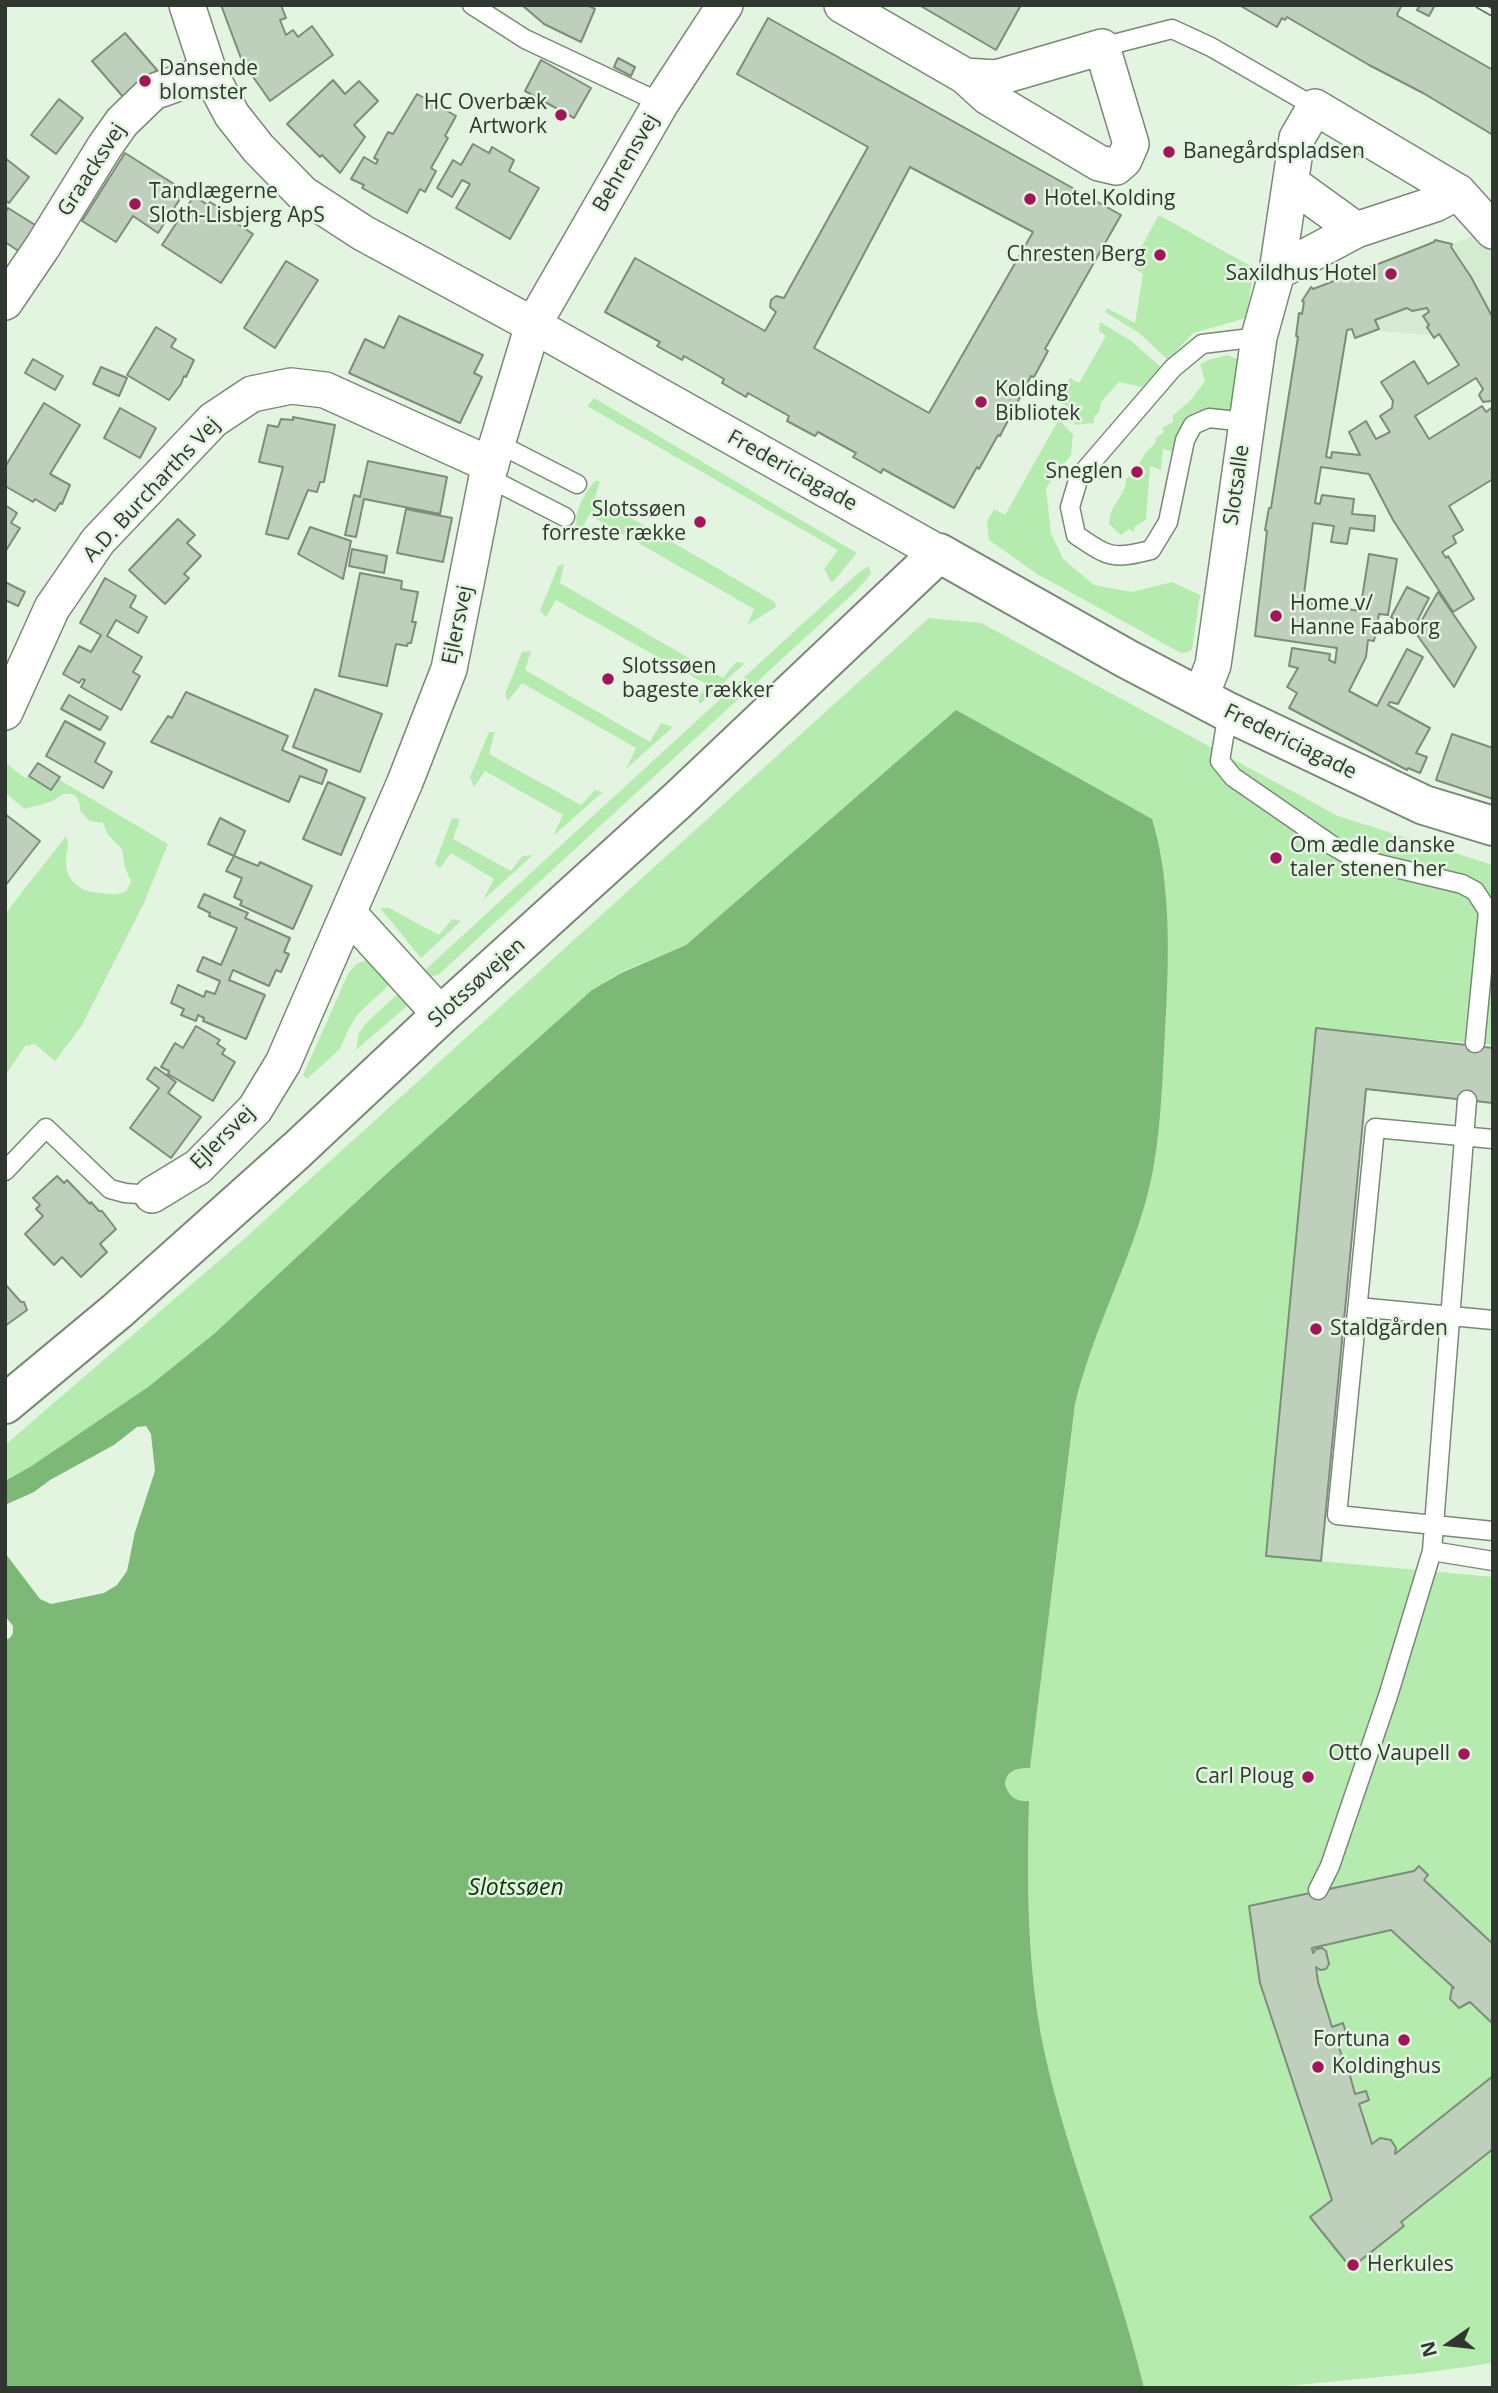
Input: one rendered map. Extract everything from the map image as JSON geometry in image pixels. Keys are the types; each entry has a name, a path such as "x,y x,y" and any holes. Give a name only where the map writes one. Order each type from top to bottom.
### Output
{"main road":[{"name":"Fredericiagade","path":"939,552 1127,659 1214,705 1424,805 1493,826"},
{"name":"Slotssøvejen","path":"5,1404 127,1303 297,1150 678,800 939,552"}],"street":[{"name":"Fredericiagade","path":"187,5 209,72 232,115 258,148 303,194 363,233 939,552"},
{"name":"Behrensvej","path":"533,325 661,103 725,5"},
{"path":"842,5 965,76 988,97 1099,163 1116,167 1124,160 1131,144 1102,47 996,78 965,76"},
{"name":"Graacksvej","path":"5,302 122,122 153,92 209,72"},
{"path":"1277,272 1297,138 1315,107 1458,192 1493,231"},
{"path":"1290,183 1356,230"},
{"path":"1277,272 1356,230 1435,204 1458,192"},
{"name":"Slotsalle","path":"1214,705 1213,665 1246,422 1259,337 1277,272"},
{"name":"Ejlersvej","path":"152,1195 198,1167 255,1109 283,1063 349,914 449,669 492,461 533,325"},
{"name":"A.D. Burcharths Vej","path":"5,712 52,608 98,541 213,420 252,394 291,386 325,390 492,461"},
{"path":"349,914 442,1015"}],"lane":[{"path":"472,5 525,39 661,103"},
{"path":"1102,47 1172,29 1210,47 1315,107"},
{"path":"1246,422 1209,418 1194,425 1185,440 1168,522 1151,550 1127,556 1105,554 1076,535 1070,507 1079,477 1173,368 1202,344 1259,337"},
{"path":"492,461 577,484"},
{"path":"492,461 565,517"},
{"path":"1214,705 1220,761 1233,777 1354,858 1462,884 1475,891 1488,911 1475,1043"},
{"path":"1318,1889 1330,1866 1383,1709 1432,1551 1467,1100"},
{"path":"5,1171 46,1128 110,1189 152,1195"},
{"path":"1493,1139 1376,1128 1337,1515 1493,1531"},
{"path":"1358,1307 1493,1321"},
{"path":"1432,1551 1493,1561"}],"shaded area":[{"path":"1159,215 1254,268 1246,318 1193,333 1168,360 1139,333 1105,312 1107,308 1135,323 1143,274 1131,266"},
{"path":"1493,229 1493,370 1473,339 1310,325 1299,313 1302,313 1302,301 1311,287 1313,289 1435,240 1452,244"},
{"path":"1100,322 1130,340 1161,367 1142,387 1119,382 1101,402 1094,423 1075,425 1065,405 1056,400 1070,378 1079,383 1106,336 1099,331"},
{"path":"1228,355 1240,360 1232,411 1207,410 1185,420 1180,428 1174,452 1163,449 1161,470 1150,466 1146,520 1134,527 1134,532 1129,529 1121,535 1109,524 1112,510 1123,491 1126,479 1155,444 1156,438 1164,432 1162,428 1173,422 1173,415 1190,401 1205,381 1200,364"},
{"path":"594,398 857,553 832,583 824,569 838,550 587,406"},
{"path":"1059,419 1073,435 1071,455 1046,488 1051,533 1063,559 1094,585 1132,592 1172,582 1200,595 1192,649 1188,652 1181,653 1037,574 989,540 987,522 994,509 1005,515"},
{"path":"595,481 600,481 595,497 775,602 776,607 747,625 754,609 589,515 582,528 577,527 581,502"},
{"path":"564,564 560,583 723,678 736,662 745,663 700,704 698,700 706,684 556,600 546,617 540,611 558,566"},
{"path":"869,566 871,574 857,590 438,975 431,976 425,970 859,572"},
{"path":"929,618 981,623 1338,816 1493,865 1493,1045 1316,1029 1266,1556 1493,1577 1493,2363 1422,2373 1266,2388 1144,2388 1120,2303 1066,2136 1044,2051 1034,1989 1029,1927 1029,1801 1013,1797 1005,1784 1011,1773 1030,1767 1075,1404 1085,1365 1143,1212 956,710 686,945 621,972 592,990 384,1176 215,1333 148,1387 5,1481 5,1445 244,1239"},
{"path":"531,651 525,670 650,742 661,723 673,727 626,769 636,748 522,683 508,701 505,694 522,652"},
{"path":"489,732 495,732 489,754 581,805 595,790 603,792 553,836 563,815 485,771 474,787 470,777"},
{"path":"5,762 25,778 29,776 51,790 58,779 168,844 144,903 82,1025 55,1061 35,1044 25,1046 5,1076 5,914 66,836 67,870 77,885 94,892 114,894 127,890 131,881 125,868 122,849 108,835 103,823 90,821 80,811 76,796 64,794 53,801 25,809 5,793"},
{"path":"452,818 460,819 453,839 511,871 522,856 533,855 483,900 494,879 451,853 440,868 435,864"},
{"path":"380,908 389,908 439,935 452,919 461,921 421,958"},
{"path":"369,961 390,984 358,1014 340,1049 307,1079 303,1075 348,974 356,964"},
{"path":"401,991 413,1001 356,1050 359,1033 368,1021"}],"water":[{"name":"Slotssøen","path":"956,710 1152,819 1164,875 1168,934 1167,994 1156,1154 1148,1194 1134,1238 1089,1355 1075,1404 1030,1768 1013,1771 1005,1784 1013,1797 1029,1801 1029,1926 1034,1988 1044,2050 1066,2135 1133,2345 1144,2388 5,2388 5,1640 13,1633 13,1626 5,1616 5,1553 40,1599 51,1604 104,1593 117,1585 127,1571 135,1532 155,1471 151,1434 146,1426 137,1427 114,1445 50,1480 34,1492 5,1505 5,1481 148,1387 215,1333 384,1176 592,990 621,973 686,945"}],"building":[{"path":"221,5 281,5 286,18 280,20 286,35 293,30 298,37 312,26 333,55 270,101 242,61"},
{"path":"522,5 587,5 595,9 581,42 544,24"},
{"path":"919,5 1021,5 996,50"},
{"path":"1239,5 1402,5 1398,16 1493,70 1493,135 1287,17 1285,20 1282,18 1277,27"},
{"path":"1420,5 1435,5 1429,16 1417,10"},
{"path":"768,18 1121,215 1045,349 1048,351 1034,377 1031,376 1000,436 998,435 979,469 977,467 954,508 883,469 881,473 853,457 856,453 818,432 815,436 787,421 789,416 748,393 746,397 722,383 724,379 684,356 682,360 657,346 660,342 605,312 635,258 765,331 776,312 770,307 771,300 776,296 784,298 868,147 737,74","holes":["910,167 1033,232 929,413 814,348"]},
{"path":"125,33 157,70 124,98 92,61"},
{"path":"618,58 635,67 631,76 614,67"},
{"path":"541,60 591,88 574,118 525,91"},
{"path":"333,80 345,94 359,81 378,101 354,125 365,137 340,173 287,124"},
{"path":"417,94 456,116 445,136 448,138 431,168 436,171 425,192 420,189 407,213 351,179 364,157 376,164 378,160 374,158 388,132 393,134"},
{"path":"59,99 83,118 56,154 31,135"},
{"path":"473,144 489,153 492,147 514,160 509,171 539,188 510,239 456,208 470,184 462,180 452,197 437,188 453,160 461,165"},
{"name":"Tandlægerne Sloth-Lisbjerg ApS","path":"125,153 185,191 158,233 133,216 116,242 82,221"},
{"path":"5,158 29,177 9,203 5,200"},
{"path":"194,196 208,205 210,202 240,221 238,224 253,234 221,283 162,245"},
{"path":"8,208 40,228 23,254 5,242 5,213"},
{"path":"1434,242 1452,244 1451,247 1493,318 1493,404 1491,401 1483,402 1479,395 1483,389 1476,378 1415,416 1429,439 1482,406 1486,412 1493,407 1493,479 1449,506 1463,530 1453,536 1456,543 1442,552 1446,558 1448,556 1474,599 1453,612 1393,520 1369,474 1321,467 1315,503 1320,504 1322,495 1354,499 1352,514 1375,516 1374,531 1350,528 1347,544 1331,542 1334,526 1313,523 1303,602 1360,611 1369,554 1397,559 1388,615 1379,614 1374,641 1368,640 1366,657 1349,691 1377,706 1407,649 1423,657 1398,704 1390,702 1388,705 1430,728 1416,753 1427,757 1420,773 1408,768 1407,770 1289,708 1297,693 1287,687 1298,668 1289,666 1292,648 1330,654 1329,660 1335,663 1337,648 1255,636 1265,530 1271,508 1298,337 1299,313 1302,314 1304,302 1302,301 1311,287 1313,289","holes":["1407,308 1412,311 1427,308 1429,312 1423,316 1429,325 1427,327 1434,338 1439,334 1459,365 1428,384 1414,361 1381,382 1393,401 1392,408 1380,416 1390,432 1376,439 1366,421 1349,432 1360,455 1332,452 1331,458 1326,457 1347,330 1352,329 1355,338 1379,329 1375,320"]},
{"path":"286,261 318,280 275,348 244,328"},
{"path":"399,316 483,355 474,373 482,377 460,423 349,373 365,339 384,348"},
{"path":"156,327 176,339 171,347 194,360 186,377 184,376 169,400 127,375"},
{"path":"33,359 63,376 55,390 25,373"},
{"path":"101,367 127,378 119,396 93,384"},
{"path":"44,403 80,425 50,474 70,485 62,504 60,503 55,511 5,486 5,467"},
{"path":"120,408 156,428 140,458 104,438"},
{"path":"293,417 335,425 324,482 320,482 317,492 308,490 288,539 266,534 283,467 259,462 268,425 278,427 281,419 293,420"},
{"path":"368,461 447,477 440,514 364,499 356,537 345,535 354,495 360,497"},
{"path":"5,505 17,513 11,523 20,528 5,552"},
{"path":"406,509 452,518 443,562 397,553"},
{"path":"178,519 195,535 187,543 201,556 184,574 189,578 165,604 129,570"},
{"path":"310,527 351,541 343,579 298,554"},
{"path":"352,549 387,556 384,573 349,566"},
{"path":"360,573 402,581 401,589 418,592 411,643 407,646 396,644 387,686 339,676"},
{"path":"105,578 136,596 130,607 147,617 138,633 116,620 107,636 142,657 133,672 140,676 121,710 81,687 85,680 82,679 79,683 63,674 79,646 91,652 101,635 80,623"},
{"path":"5,582 25,592 18,606 5,600"},
{"path":"1407,587 1429,598 1413,629 1391,617"},
{"path":"1438,592 1476,647 1454,687 1415,632"},
{"path":"315,689 382,714 360,772 293,747"},
{"path":"186,692 288,736 282,750 327,770 322,784 300,776 289,802 151,742 168,716 172,718"},
{"path":"69,695 108,717 100,730 61,709"},
{"path":"65,721 105,743 95,762 112,772 103,788 46,756"},
{"path":"1452,734 1493,748 1493,799 1436,780"},
{"path":"38,763 60,777 51,790 29,776"},
{"path":"328,782 365,798 341,855 303,839"},
{"path":"5,814 40,841 5,886"},
{"path":"220,818 245,831 234,856 208,844"},
{"path":"234,856 258,866 260,862 312,886 293,929 240,905 242,901 234,897 242,878 226,871"},
{"path":"204,894 248,913 245,918 290,938 284,952 289,954 281,972 276,970 269,986 233,970 229,980 265,995 246,1039 203,1021 204,1018 198,1015 196,1021 181,1015 184,1009 171,1003 178,985 204,997 206,991 215,994 220,981 197,971 203,957 221,965 237,928 209,916 210,913 198,907"},
{"path":"196,1026 220,1040 217,1044 225,1049 222,1054 235,1062 213,1101 161,1067 175,1043 183,1048"},
{"name":"Staldgården","path":"1316,1028 1493,1048 1493,1103 1366,1089 1321,1561 1266,1556"},
{"path":"155,1067 176,1082 168,1093 201,1117 171,1158 130,1128 159,1088 147,1079"},
{"path":"57,1176 64,1183 67,1180 90,1204 91,1202 102,1211 116,1229 100,1244 107,1252 81,1277 62,1257 54,1265 25,1234 43,1216 36,1209 40,1205 33,1198"},
{"path":"5,1284 24,1302 27,1310 5,1326"},
{"name":"Koldinghus","path":"1419,1866 1428,1875 1424,1880 1493,1944 1493,2024 1470,2002 1459,2008 1450,1999 1454,1988 1391,1930 1312,1948 1313,1953 1322,1948 1326,1951 1329,1964 1326,1969 1320,1970 1316,1967 1318,1982 1332,2027 1343,2023 1346,2033 1335,2037 1346,2061 1355,2094 1366,2091 1369,2100 1359,2104 1372,2144 1380,2138 1391,2140 1396,2148 1395,2154 1493,2076 1493,2149 1401,2222 1404,2226 1351,2268 1310,2217 1332,2200 1260,1983 1249,1906 1414,1871"}],"railway":[{"path":"1479,5 1493,13"}],"place":[{"name":"Dansende blomster","path":"145,81"},
{"name":"HC Overbæk Artwork","path":"561,115"},
{"name":"Banegårdspladsen","path":"1169,152"},
{"name":"Hotel Kolding","path":"1030,199"},
{"name":"Tandlægerne Sloth-Lisbjerg ApS","path":"135,204"},
{"name":"Chresten Berg","path":"1160,255"},
{"name":"Saxildhus Hotel","path":"1391,274"},
{"name":"Kolding Bibliotek","path":"981,402"},
{"name":"Sneglen","path":"1137,472"},
{"name":"Slotssøen forreste række","path":"700,522"},
{"name":"Home v/ Hanne Faaborg","path":"1276,616"},
{"name":"Slotssøen bageste rækker","path":"608,679"},
{"name":"Om ædle danske taler stenen her","path":"1276,858"},
{"name":"Staldgården","path":"1316,1329"},
{"name":"Otto Vaupell","path":"1464,1754"},
{"name":"Carl Ploug","path":"1308,1777"},
{"name":"Fortuna","path":"1404,2040"},
{"name":"Koldinghus","path":"1318,2067"},
{"name":"Herkules","path":"1353,2265"}]}
